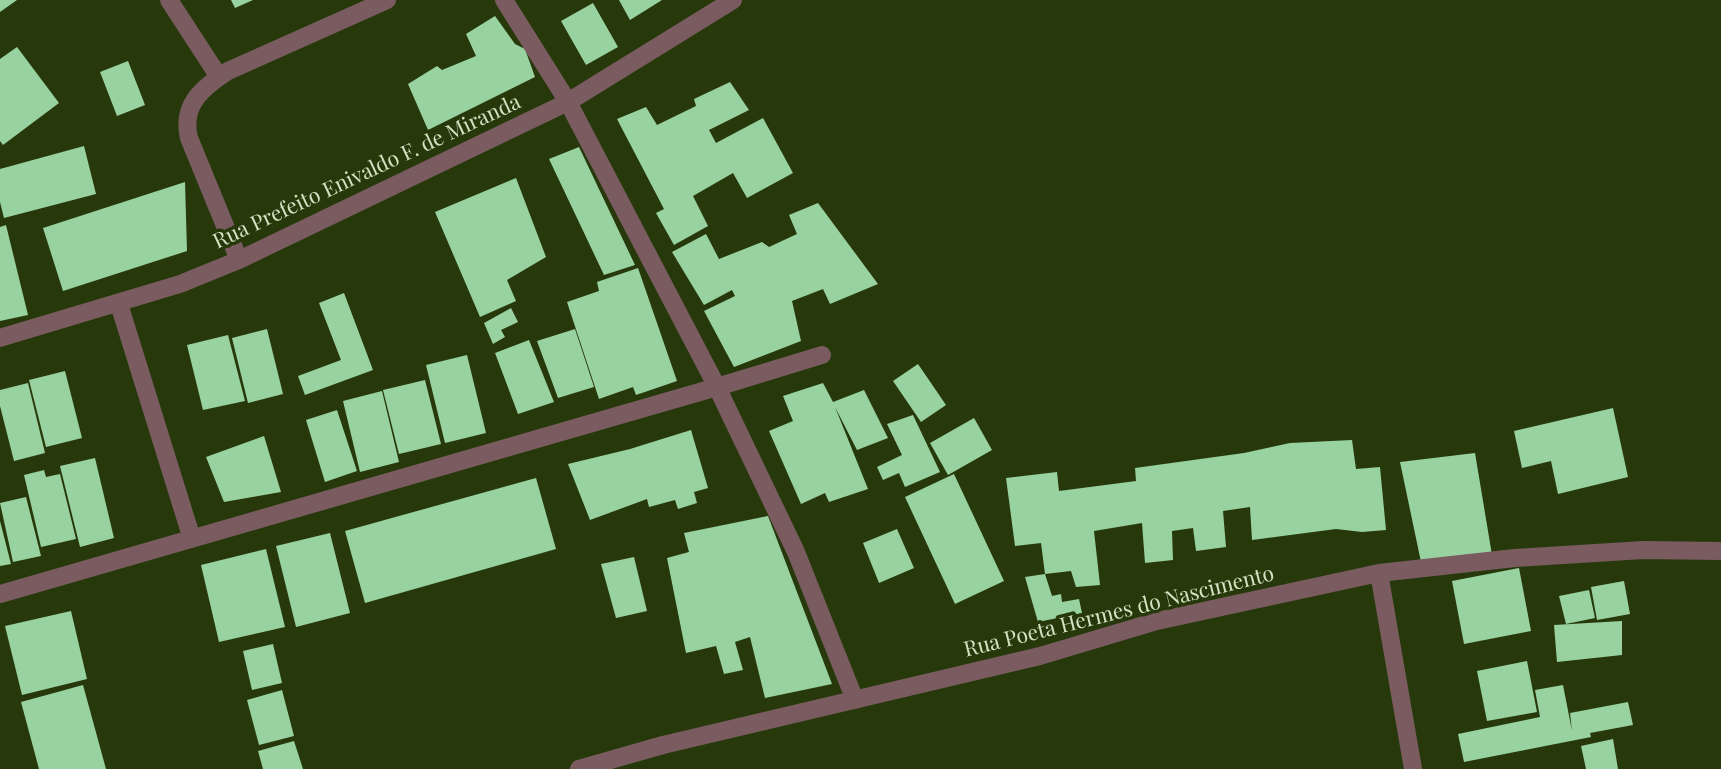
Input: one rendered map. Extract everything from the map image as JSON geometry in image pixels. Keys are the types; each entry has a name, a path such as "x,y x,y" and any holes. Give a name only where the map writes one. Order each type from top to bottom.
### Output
{"street":[{"path":"169,0 219,77"},
{"path":"239,260 189,138 186,127 189,108 209,83 219,77 387,0"},
{"path":"504,0 568,102 717,387 796,552 855,700"},
{"name":"Rua Prefeito Enivaldo F. de Miranda","path":"0,338 119,304 180,284 239,260 568,102 733,0"},
{"path":"119,304 192,539"},
{"path":"0,594 822,355"},
{"name":"Rua Poeta Hermes do Nascimento","path":"579,769 663,745 1040,656 1157,621 1379,573 1515,558 1643,550 1721,551"},
{"path":"1379,573 1413,769"}],"building":[{"path":"0,0 17,0 0,12"},
{"path":"231,0 253,0 235,8"},
{"path":"619,0 662,0 630,20"},
{"path":"593,3 618,47 586,65 561,21"},
{"path":"495,16 515,44 525,49 535,77 428,130 408,84 437,66 442,70 476,56 466,34"},
{"path":"17,47 59,103 3,145 0,141 0,59"},
{"path":"128,61 145,105 117,116 100,72"},
{"path":"730,82 749,110 709,130 716,143 763,118 793,173 747,198 733,173 693,196 708,226 674,245 656,213 664,209 617,119 646,107 657,125 696,106 694,99"},
{"path":"84,146 96,194 4,218 0,202 0,169"},
{"path":"579,147 635,265 604,275 549,159"},
{"path":"516,178 546,257 507,280 516,301 480,317 435,212"},
{"path":"185,182 187,251 63,291 43,228"},
{"path":"818,203 878,284 830,304 823,289 792,301 801,341 734,367 704,311 735,296 732,290 704,305 672,252 706,234 719,259 762,242 769,247 797,234 789,215"},
{"path":"6,225 28,315 0,321 0,227"},
{"path":"638,268 677,381 636,395 633,387 599,399 567,302 599,291 597,282"},
{"path":"344,293 373,370 305,395 298,376 341,360 319,303"},
{"path":"511,308 518,322 501,330 505,337 493,344 484,323"},
{"path":"267,329 283,394 248,403 232,338"},
{"path":"575,329 594,387 558,398 537,341"},
{"path":"228,335 245,401 203,410 187,345"},
{"path":"529,340 554,402 518,414 495,353"},
{"path":"467,355 486,433 445,443 426,365"},
{"path":"918,364 946,405 921,422 893,381"},
{"path":"65,371 82,438 46,447 29,380"},
{"path":"425,380 441,444 399,454 383,390"},
{"path":"28,383 45,453 14,461 0,406 0,390"},
{"path":"823,383 833,402 864,390 888,438 857,450 835,407 868,489 829,502 825,493 801,504 769,431 793,421 783,396"},
{"path":"382,391 399,462 360,472 343,401"},
{"path":"1613,408 1628,477 1558,494 1551,461 1522,468 1514,431"},
{"path":"337,410 357,471 325,482 306,420"},
{"path":"913,415 940,472 905,487 899,473 883,480 877,467 902,455 887,424"},
{"path":"974,418 992,450 948,475 930,443"},
{"path":"691,430 708,488 694,492 697,503 678,509 675,500 649,507 647,499 590,520 568,464"},
{"path":"264,436 281,492 224,502 206,457"},
{"path":"1352,440 1356,469 1380,467 1386,530 1362,532 1336,529 1252,540 1250,507 1223,511 1226,547 1196,551 1193,528 1172,531 1173,560 1145,563 1142,523 1094,531 1100,585 1076,587 1071,571 1045,574 1041,543 1015,546 1006,478 1057,472 1059,491 1136,481 1135,468 1244,453 1290,443"},
{"path":"1475,453 1492,555 1421,562 1400,462"},
{"path":"95,458 114,538 80,547 60,466"},
{"path":"44,470 46,477 60,474 76,539 41,547 24,475"},
{"path":"954,474 1004,581 955,604 905,497"},
{"path":"536,478 556,549 365,603 345,531"},
{"path":"26,497 41,556 13,562 0,503"},
{"path":"768,516 832,684 765,698 750,637 735,642 743,670 724,674 716,646 686,653 667,558 689,552 684,533"},
{"path":"0,521 11,564 0,566"},
{"path":"897,529 914,568 879,583 863,543"},
{"path":"330,533 350,613 296,627 276,546"},
{"path":"266,549 285,627 219,642 201,565"},
{"path":"634,557 647,611 616,618 601,564"},
{"path":"1519,568 1531,631 1464,644 1452,581"},
{"path":"1045,574 1052,596 1061,594 1062,602 1079,599 1082,613 1038,622 1025,577"},
{"path":"1624,581 1630,614 1597,620 1591,587"},
{"path":"1589,590 1595,618 1566,624 1559,596"},
{"path":"71,611 87,679 22,695 5,626"},
{"path":"1622,621 1622,655 1557,662 1554,625"},
{"path":"273,644 282,683 252,690 243,651"},
{"path":"1527,661 1537,712 1487,721 1477,671"},
{"path":"83,685 106,769 39,769 21,702"},
{"path":"1563,685 1572,731 1570,713 1628,702 1633,725 1590,733 1591,737 1464,762 1458,734 1540,717 1535,690"},
{"path":"282,690 294,736 259,745 247,700"},
{"path":"1613,739 1618,769 1586,769 1581,746"},
{"path":"294,741 303,769 263,769 258,751"}]}
